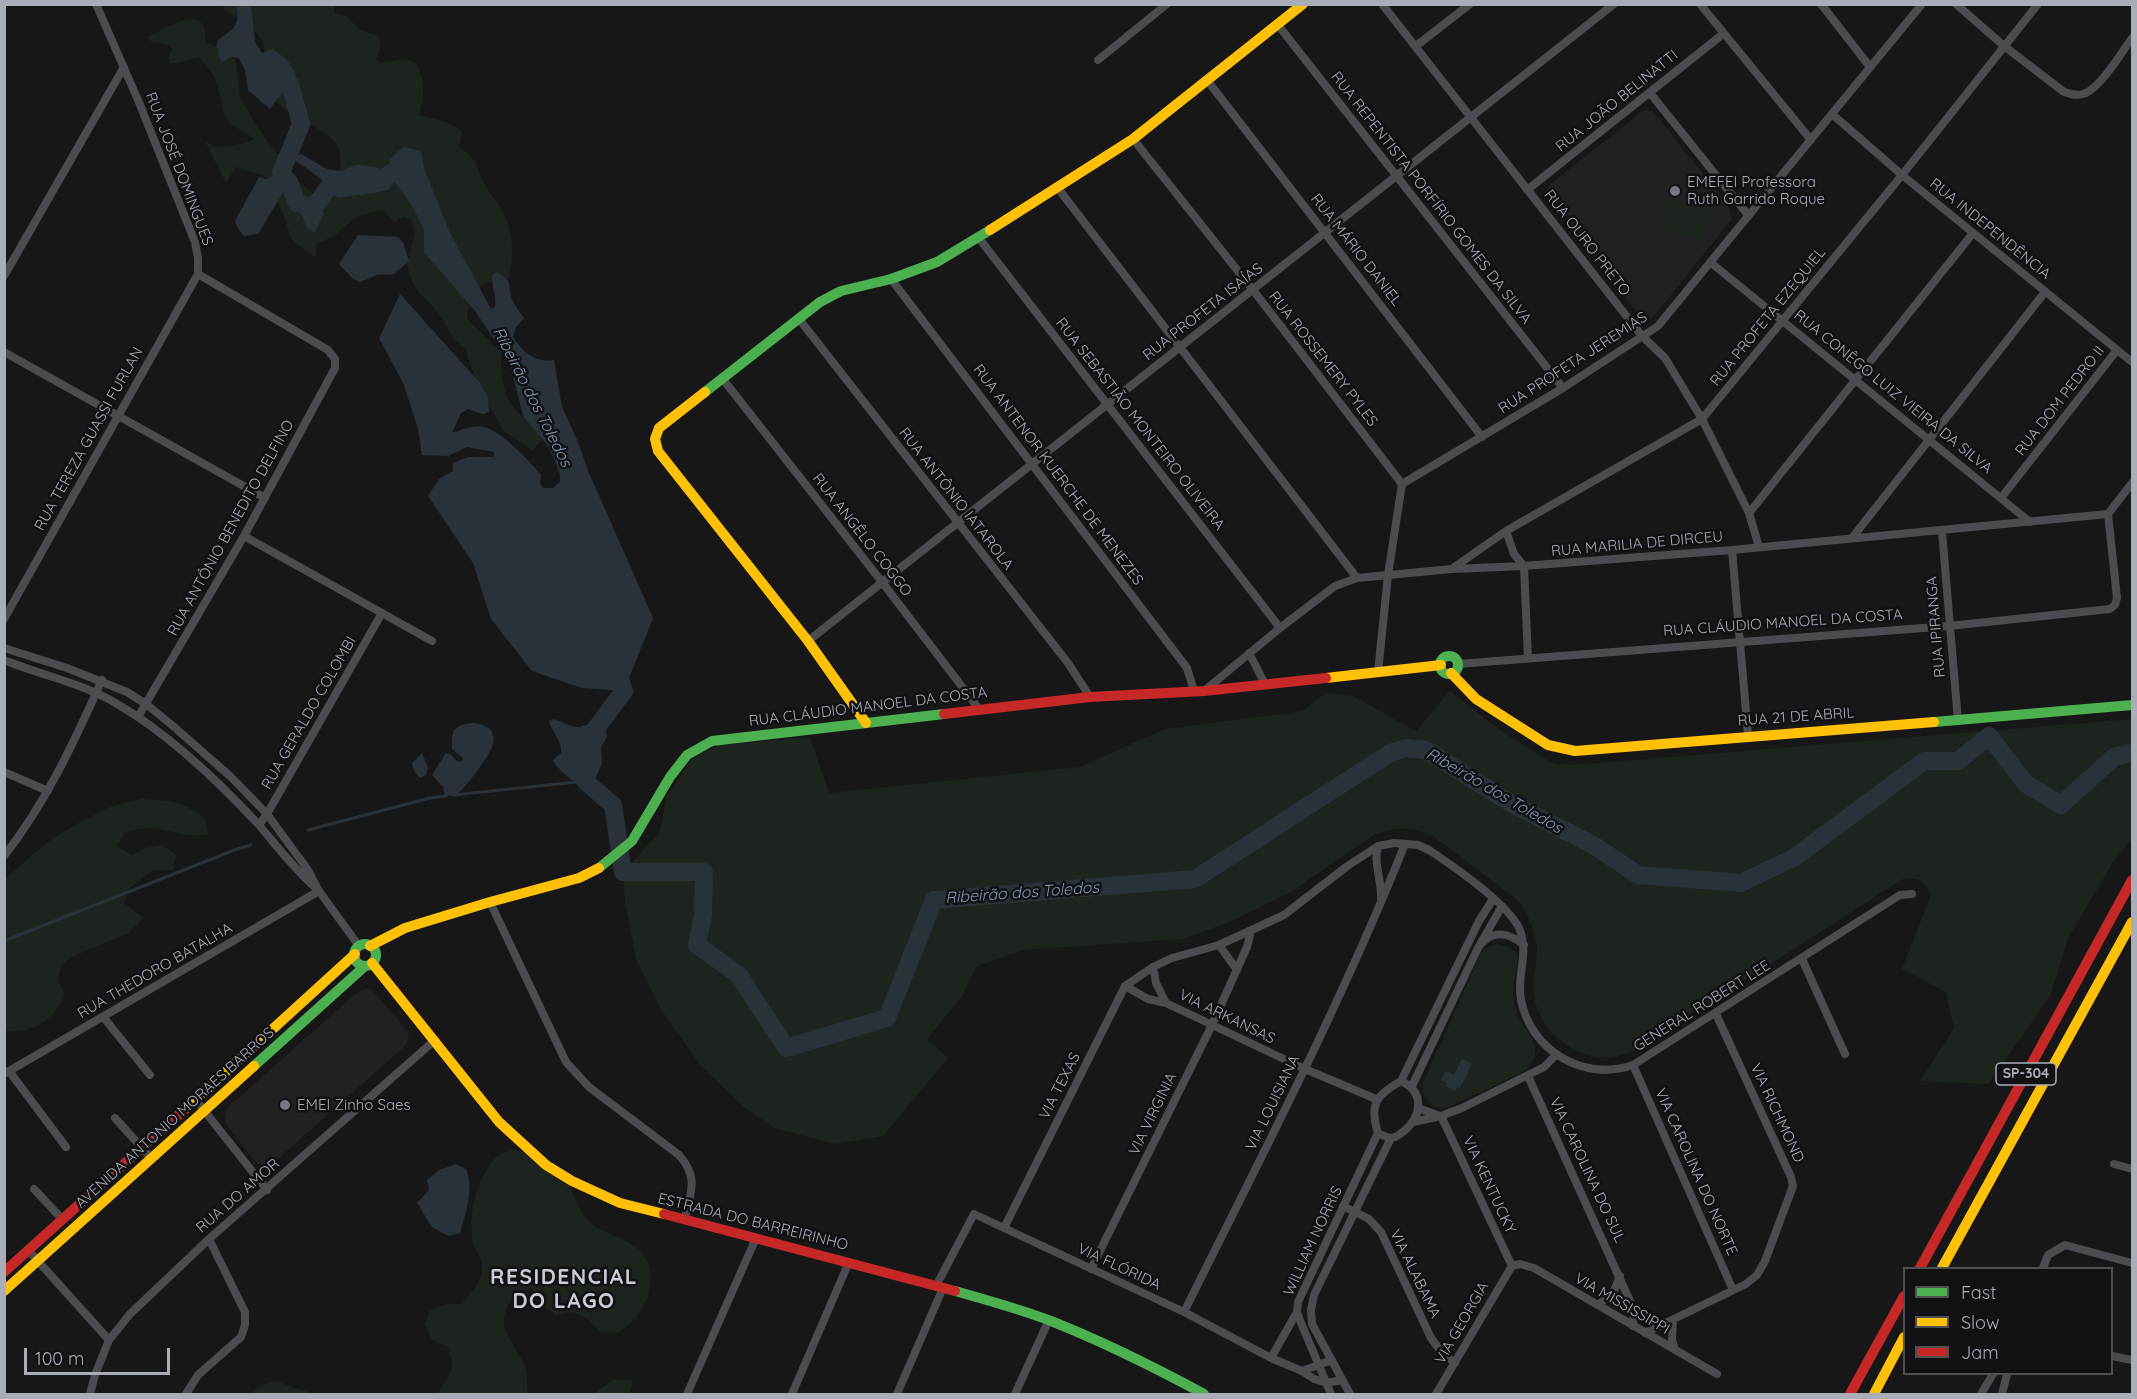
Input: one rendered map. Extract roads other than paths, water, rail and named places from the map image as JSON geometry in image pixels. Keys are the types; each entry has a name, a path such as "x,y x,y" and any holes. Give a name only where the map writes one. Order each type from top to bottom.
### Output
{"main road":[{"path":"866,723 808,641 658,451 656,439 659,428 820,302 841,291 891,279 937,262 1133,139 1304,4"},
{"name":"RUA CLÁUDIO MANOEL DA COSTA","path":"361,949 405,928 579,878 600,867 632,841 670,777 687,755 712,741 1090,697 1199,691 1441,665 1444,658 1449,656 1453,657 1456,668"},
{"name":"RUA 21 DE ABRIL","path":"1456,668 1476,699 1548,745 1561,750 1575,751 2133,705"},
{"name":"SP-304","path":"1921,1267 2133,880"},
{"name":"SP-304","path":"1943,1267 2133,922"},
{"path":"361,949 376,954 369,965"},
{"name":"ESTRADA DO BARREIRINHO","path":"361,949 359,964 369,965 435,1040 499,1122 546,1165 572,1181 620,1203 849,1262 995,1302 1049,1320 1150,1365 1204,1395"},
{"name":"AVENIDA ANTONIO MORAES BARROS","path":"4,1272 361,949"},
{"name":"AVENIDA ANTONIO MORAES BARROS","path":"4,1291 369,965"},
{"path":"1851,1393 1903,1300"},
{"path":"1874,1395 1903,1341"},
{"path":"1879,1395 1892,1360"}],"street":[{"name":"RUA JOSÉ DOMINGUES","path":"96,4 195,242 198,273"},
{"path":"1098,60 1167,4"},
{"name":"RUA OURO PRETO","path":"1382,4 1642,336 1665,358 1702,419 1749,513 1759,547"},
{"path":"1416,46 1470,4"},
{"name":"RUA PROFETA ISAÍAS","path":"808,641 1614,4"},
{"path":"1700,4 1811,140"},
{"path":"1821,4 1870,67"},
{"name":"RUA PROFETA JEREMIAS","path":"1402,484 1563,388 1664,320 1922,4"},
{"path":"1956,4 2004,46 2064,92 2073,95 2084,94 2094,87 2133,38"},
{"name":"RUA PROFETA EZEQUIEL","path":"1452,569 1506,531 1702,419 1902,175 2038,4"},
{"name":"RUA REPENTISTA PORFÍRIO GOMES DA SILVA","path":"1278,25 1563,388"},
{"name":"RUA JOÃO BELINATTI","path":"1527,190 1723,34"},
{"path":"4,276 124,67"},
{"name":"RUA MÁRIO DANIEL","path":"1207,80 1482,437"},
{"path":"1650,93 1749,214"},
{"name":"RUA INDEPENDÊNCIA","path":"1832,114 1902,175 2133,362"},
{"name":"RUA ROSSEMERY PYLES","path":"1133,139 1402,484"},
{"path":"1057,187 1357,578"},
{"path":"1749,513 1973,233"},
{"name":"RUA SEBASTIÃO MONTEIRO OLIVEIRA","path":"978,237 1280,628"},
{"name":"RUA CONÊGO LUIZ VIEIRA DA SILVA","path":"1710,262 2030,522"},
{"name":"RUA ANTÔNIO BENEDITO DELFINO","path":"138,717 244,536 335,368 335,359 328,350 198,273"},
{"name":"RUA TEREZA GUASSI FURLAN","path":"4,619 198,273"},
{"name":"RUA ANTENOR KUERCHE DE MENEZES","path":"891,279 1033,463 1186,668 1199,691"},
{"path":"1852,538 2045,292"},
{"name":"RUA ANTÔNIO IATAROLA","path":"799,319 1068,663 1090,697"},
{"name":"RUA DOM PEDRO II","path":"2001,498 2117,350"},
{"path":"4,352 265,498"},
{"name":"RUA ANGÊLO COGGO","path":"722,378 979,709"},
{"path":"2108,514 2133,483"},
{"path":"1377,672 1388,575 1402,484"},
{"name":"RUA MARILIA DE DIRCEU","path":"1199,691 1335,586 1357,578 1452,569 1524,566 1732,550 2108,514"},
{"name":"RUA CLÁUDIO MANOEL DA COSTA","path":"1456,668 1528,658 1949,626 2110,609 2115,605 2117,598 2108,514"},
{"path":"1506,531 1514,554 1524,566 1528,658"},
{"name":"RUA IPIRANGA","path":"1942,531 1958,721"},
{"path":"244,536 432,641"},
{"path":"1732,550 1748,735"},
{"path":"1471,556 1473,568"},
{"name":"RUA GERALDO COLOMBI","path":"259,825 382,613"},
{"path":"4,648 102,680 146,704 231,777 267,814 361,949"},
{"path":"1249,653 1265,684"},
{"path":"4,660 96,692 138,717 224,788 259,825 300,875 319,891"},
{"path":"4,856 22,833 48,791 69,752 102,680"},
{"path":"4,772 48,791"},
{"name":"GENERAL ROBERT LEE","path":"1153,967 1172,958 1219,945 1284,915 1346,867 1378,846 1394,843 1418,845 1429,850 1493,898 1512,916 1524,945 1524,964 1520,980 1521,999 1538,1038 1556,1055 1568,1062 1593,1070 1611,1071 1633,1065 1900,895 1912,894"},
{"name":"VIA LOUISIANA","path":"1184,1312 1305,1069 1406,844"},
{"name":"VIA LOUISIANA","path":"1378,846 1377,858 1382,884 1381,903"},
{"name":"RUA THEDORO BATALHA","path":"7,1072 104,1018 319,891"},
{"path":"1493,898 1479,921 1401,1081 1383,1091 1376,1100 1374,1111 1378,1132 1391,1138 1397,1136 1413,1122 1441,1116 1462,1108 1544,1067 1556,1055"},
{"path":"490,902 566,1062 589,1087 679,1155 690,1167 692,1183 685,1218"},
{"path":"1412,1086 1478,948 1502,906"},
{"name":"VIA VIRGINIA","path":"1091,1269 1212,1025 1247,947 1251,931"},
{"path":"1478,948 1486,939 1500,934 1516,938 1524,945"},
{"path":"1219,945 1237,970"},
{"path":"1802,959 1845,1054"},
{"name":"VIA ARKANSAS","path":"1153,967 1156,983 1166,1003"},
{"name":"VIA TEXAS","path":"1004,1228 1125,986 1153,967"},
{"name":"VIA ARKANSAS","path":"1125,986 1148,999 1166,1003 1376,1100"},
{"name":"VIA RICHMOND","path":"1645,1333 1746,1284 1757,1275 1793,1186 1791,1177 1716,1014"},
{"path":"104,1018 150,1075"},
{"name":"RUA DO AMOR","path":"90,1395 95,1375 109,1340 130,1314 209,1239 435,1040"},
{"name":"VIA CAROLINA DO NORTE","path":"1633,1065 1733,1290"},
{"path":"7,1072 66,1147"},
{"name":"VIA CAROLINA DO SUL","path":"1528,1076 1620,1276 1634,1310 1633,1326"},
{"path":"1401,1081 1412,1086 1417,1095 1418,1108 1413,1122"},
{"path":"195,1100 267,1190"},
{"path":"1418,1108 1441,1116"},
{"name":"VIA KENTUCKY","path":"1441,1116 1512,1266"},
{"path":"115,1118 152,1159"},
{"name":"WILLIAM NORRIS","path":"1331,1395 1297,1312 1298,1302 1378,1132"},
{"name":"WILLIAM NORRIS","path":"1350,1395 1312,1324 1311,1310 1314,1295 1391,1138"},
{"path":"2114,1164 2133,1169"},
{"path":"34,1189 62,1219"},
{"name":"VIA ALABAMA","path":"1343,1206 1369,1219 1381,1232 1431,1338 1443,1354 1455,1363"},
{"name":"VIA FLÓRIDA","path":"940,1287 947,1263 973,1214 1184,1312 1271,1358 1327,1383"},
{"path":"687,1395 756,1238"},
{"path":"186,1395 198,1376 241,1337 245,1325 244,1312 209,1239"},
{"path":"2044,1267 2048,1255 2065,1245 2133,1263"},
{"path":"28,1250 109,1340"},
{"path":"792,1395 849,1262"},
{"name":"VIA MISSISSIPPI","path":"1512,1266 1520,1264 1534,1268 1717,1374"},
{"name":"VIA GEORGIA","path":"1436,1395 1512,1266"},
{"path":"1598,1305 1614,1291 1620,1276"},
{"path":"897,1395 940,1287"},
{"path":"1271,1358 1297,1312"},
{"path":"1015,1395 1049,1320"},
{"path":"1673,1320 1672,1340 1675,1350"},
{"path":"2113,1356 2133,1360"},
{"path":"1302,1371 1332,1360"},
{"path":"1981,1395 1992,1375"},
{"path":"2002,1395 2007,1375"},
{"path":"1327,1383 1342,1380"}],"water":[{"path":"236,5 251,5 255,42 262,53 273,49 287,60 296,74 270,109 248,90 245,70 239,58 230,57 222,62 218,56 217,41 234,26 237,18"},
{"path":"403,147 421,151 424,168 450,233 491,309 495,307 492,275 497,272 507,280 512,299 524,318 516,327 513,337 530,356 547,361 554,360 562,407 653,618 624,691 582,688 532,671 491,619 473,563 428,496 439,479 453,471 453,463 468,457 494,457 494,452 467,447 448,456 422,455 418,429 404,385 379,338 400,294 481,384 488,398 489,412 483,414 468,409 461,413 452,433 468,428 484,427 499,434 515,447 541,475 540,482 543,488 553,488 560,482 560,476 548,446 523,416 510,363 475,311 424,252 424,230 413,207 389,174 390,159"},
{"path":"301,154 327,169 373,176 383,182 380,192 338,198 327,189 321,179 296,161 295,156"},
{"path":"281,173 289,182 258,234 244,236 235,221 259,177 266,179"},
{"path":"312,201 324,214 314,233 307,228 297,203 309,206"},
{"path":"358,235 398,237 403,242 409,261 394,274 377,275 360,282 353,279 339,264"},
{"path":"554,719 575,727 598,723 606,728 607,737 601,747 602,763 592,787 583,789 555,764 553,760 561,753 560,744 549,721"},
{"path":"472,723 482,725 493,733 492,746 485,760 464,787 455,795 445,796 443,787 432,775 446,753 458,762 462,761 463,758 452,749 452,737 454,730 461,725"},
{"path":"422,753 428,767 426,775 420,778 414,771 412,763"},
{"path":"1462,1059 1472,1064 1460,1088 1457,1087 1455,1091 1445,1086 1447,1083 1441,1080 1446,1071 1454,1075"},
{"path":"456,1164 466,1169 469,1193 460,1233 448,1236 432,1227 417,1203 429,1190 427,1180 439,1170"}],"waterway":[{"name":"Ribeirão dos Toledos","path":"271,68 290,84 301,124 281,173 289,182 297,203 309,207 316,205 327,189 357,174 373,176 383,182 395,170 400,171 405,180"},
{"name":"Ribeirão dos Toledos","path":"585,743 624,691 616,667"},
{"name":"Ribeirão dos Toledos","path":"583,767 586,782 613,805 623,872 704,872 703,915 697,945 739,975 786,1048 887,1018 934,900 1195,879 1390,753 1406,748 1426,750 1512,804 1595,846 1638,875 1741,883 1795,857 1924,761 1958,761 1989,736 2026,784 2061,805 2114,757 2132,753"},
{"path":"453,795 577,782"},
{"path":"308,830 430,798 446,796"},
{"path":"4,941 251,845"}],"place":[{"name":"EMEFEI Professora Ruth Garrido Roque","path":"1675,191"},
{"name":"EMEI Zinho Saes","path":"285,1105"}],"district":[{"name":"RESIDENCIAL DO LAGO","path":"564,1290"}]}
